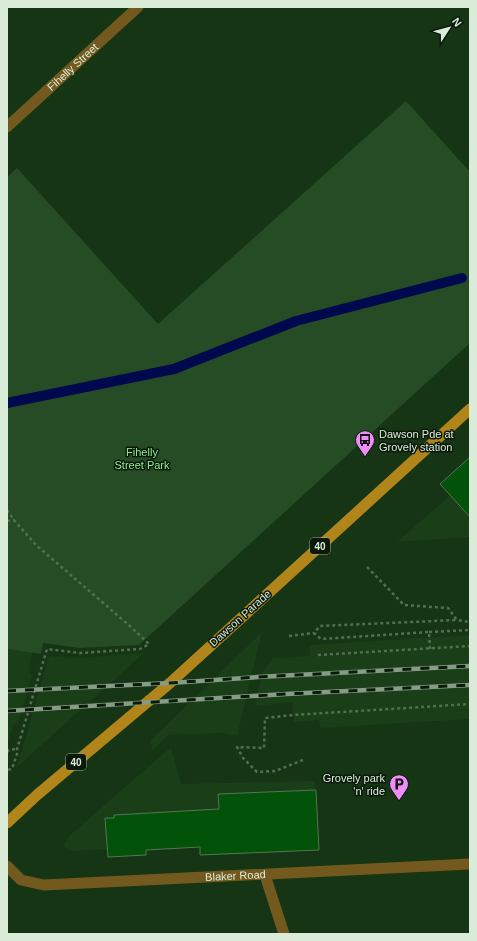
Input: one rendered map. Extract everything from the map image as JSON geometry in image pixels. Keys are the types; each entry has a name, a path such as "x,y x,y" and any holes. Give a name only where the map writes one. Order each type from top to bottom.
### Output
{"main road":[{"name":"Dawson Parade","path":"7,823 37,795 164,688 470,409"}],"street":[{"name":"Fihelly Street","path":"7,127 138,7"},
{"name":"Blaker Road","path":"7,866 20,880 44,885 470,864"},
{"path":"265,875 284,934"}],"path":[{"path":"7,510 36,545 150,644 140,649 80,653 47,649 17,749 18,751 12,769 7,770"},
{"path":"7,521 14,520"},
{"path":"366,567 404,605 448,608 457,620"},
{"path":"289,636 314,633 320,626 457,620 470,622"},
{"path":"314,633 321,639 470,630"},
{"path":"429,632 430,649"},
{"path":"318,655 470,646"},
{"path":"303,760 275,771 257,772 243,758 237,747 264,748 265,718 470,704"},
{"path":"7,752 17,749"}],"shaded area":[{"path":"470,478 470,537 397,542"},
{"path":"262,632 237,736 221,733 169,735 153,750 150,741"},
{"path":"470,635 470,719 320,728 319,720 294,722 292,702 255,706 262,673 273,658 310,656 309,645"},
{"path":"7,649 32,652 29,671 32,676 19,720 13,726 7,744"},
{"path":"144,653 17,767 49,656 78,658"},
{"path":"171,747 181,784 315,781 317,838 72,851 63,846 69,836"}],"green space":[{"name":"Fihelly Street Park","path":"406,101 470,172 470,343 139,645 80,648 43,643 41,654 7,649 7,177 17,168 158,324"}],"building":[{"path":"470,457 470,517 440,484"},
{"path":"316,790 319,850 200,855 200,847 146,850 146,855 108,857 105,818 114,818 114,815 219,809 218,794"}],"waterway":[{"path":"7,403 174,369 296,321 462,278"}],"railway":[{"path":"7,691 470,666"},
{"path":"7,711 286,694 470,685"}],"place":[{"name":"Dawson Pde at Grovely station","path":"365,457"},
{"name":"Grovely park 'n' ride","path":"399,801"}]}
